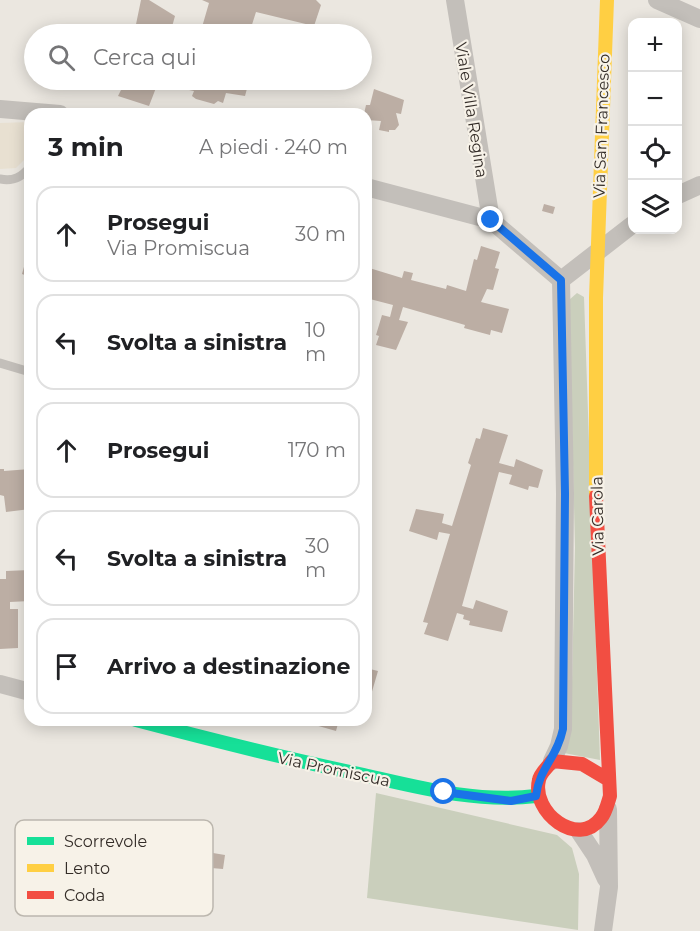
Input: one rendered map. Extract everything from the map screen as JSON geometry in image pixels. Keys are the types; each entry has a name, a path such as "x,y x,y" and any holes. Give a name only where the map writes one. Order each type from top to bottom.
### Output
{"street":[{"name":"Via San Francesco","path":"597,253 607,0"},
{"path":"657,0 700,20"},
{"name":"Viale Villa Regina","path":"455,5 491,220"},
{"path":"0,109 24,111"},
{"path":"682,193 700,185"},
{"path":"372,189 491,220 561,280 565,494 563,729 552,761 541,774 536,796 542,809 548,814 562,825 579,831 593,828 600,823 608,809"},
{"path":"561,280 628,229"},
{"name":"Via Carola","path":"597,253 596,485 609,780"},
{"path":"0,684 24,690"},
{"name":"Via Promiscua","path":"158,726 266,755 444,792 511,801 536,796"},
{"path":"552,761 576,761 597,770 609,780 609,886 603,931"},
{"path":"579,831 595,855 609,886"}],"lane":[{"path":"0,179 8,181 24,172"},
{"path":"0,363 24,370"}],"green space":[{"path":"577,293 584,297 600,760 564,753 571,727 575,547 569,300"},
{"path":"376,793 557,835 572,848 579,874 578,930 367,898"}],"shaded area":[{"path":"24,122 24,160 16,168 0,169 0,123"}],"building":[{"path":"141,0 149,0 175,16 173,24 136,24"},
{"path":"202,0 316,0 321,5 315,24 256,12 252,24 203,24 209,3"},
{"path":"374,89 404,100 401,114 396,113 399,125 395,130 389,130 389,132 379,130 381,121 372,120 372,108 365,108 366,105 370,105"},
{"path":"121,90 155,90 149,106 118,96"},
{"path":"189,90 247,90 245,96 226,93 223,103 218,101 214,104 196,99 192,96 194,91"},
{"path":"544,204 555,207 553,214 542,211"},
{"path":"481,246 500,252 495,268 499,269 493,290 487,289 481,302 509,309 502,333 491,330 490,335 464,328 465,325 403,307 399,320 408,322 396,350 376,345 379,336 376,335 382,315 390,317 393,305 372,300 372,269 402,278 404,271 413,273 411,280 446,289 447,285 466,291 474,259 477,260"},
{"path":"483,428 508,435 499,463 514,467 516,459 543,470 538,488 529,486 528,490 509,484 512,475 499,472 462,606 473,609 476,600 508,611 502,632 469,625 470,621 463,619 464,615 457,613 448,641 424,634 428,623 423,622 450,534 439,532 437,540 409,531 416,509 444,514 442,523 452,526 471,465 468,463 476,438 480,439"},
{"path":"0,469 4,471 24,469 24,510 6,512 4,496 0,495"},
{"path":"24,570 24,601 10,602 10,609 18,609 18,648 0,649 0,579 6,579 6,571"},
{"path":"372,670 378,671 372,692"},
{"path":"318,726 337,726 336,731"},
{"path":"213,853 225,855 223,869 213,868"}],"traffic: fast":[{"path":"159,726 278,756 449,793 492,798 536,796"}],"traffic: slow":[{"path":"596,496 596,298 607,0"}],"traffic: jam":[{"path":"596,496 610,796 601,818 591,827 580,830 558,823 542,804 538,792 542,772 552,761 582,764 609,780"}],"route":[{"path":"444,792 511,801 536,796 538,781 544,768 552,761 563,729 565,494 561,280 491,220"}]}
